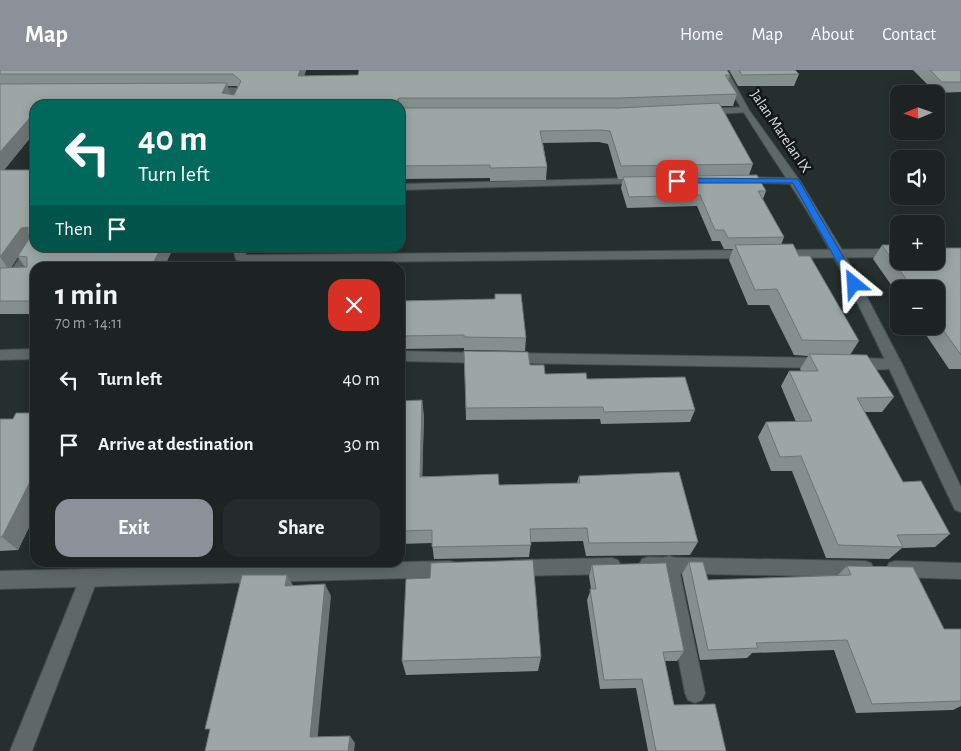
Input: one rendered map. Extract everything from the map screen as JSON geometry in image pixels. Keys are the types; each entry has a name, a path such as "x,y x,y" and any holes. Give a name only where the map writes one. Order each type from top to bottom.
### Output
{"street":[{"name":"Jalan Marelan IX","path":"723,70 745,110 795,180 838,253 895,364 961,505"},
{"path":"202,90 237,91 238,95 236,100"},
{"path":"698,112 745,110"},
{"path":"727,180 795,180"},
{"path":"405,187 648,181"},
{"path":"6,276 30,250"},
{"path":"239,252 240,258 248,259 890,253"},
{"path":"6,276 28,275"},
{"path":"0,355 30,354"},
{"path":"405,356 895,364"},
{"path":"669,564 696,694"},
{"path":"494,568 669,564 961,571"},
{"path":"0,580 464,569"},
{"path":"21,751 89,578"}],"building":[{"path":"0,70 300,70 298,76 358,75 359,70 727,70 730,75 725,75 737,94 618,98 399,98 397,100 30,100 30,118 0,152 0,84 227,83 222,93 234,95 241,81 233,74 0,74"},
{"path":"739,70 795,70 799,74 742,75"},
{"path":"930,70 961,70 961,82 942,82"},
{"path":"719,103 753,164 621,166 610,131 601,130 540,131 547,167 490,168 490,165 405,166 405,108 618,108"},
{"path":"0,170 30,170 30,234 28,233 28,227 21,228 0,257"},
{"path":"757,175 766,191 758,191 784,237 728,238 724,230 715,230 700,195 629,197 623,177"},
{"path":"30,237 30,252 159,252 154,262 30,262 30,301 0,301 0,268 27,267 27,257 18,256"},
{"path":"793,244 799,256 810,256 859,341 802,340 777,289 755,290 735,245"},
{"path":"882,245 890,245 890,256"},
{"path":"945,248 961,248 961,355 945,333 945,280 907,280 900,270 945,270"},
{"path":"495,294 521,294 526,338 464,337 464,335 405,336 405,301 495,299"},
{"path":"464,351 528,352 530,365 544,365 545,374 586,373 587,379 685,377 695,410 604,412 603,407 466,408"},
{"path":"809,354 867,355 894,397 857,398 903,482 921,481 950,534 897,535 903,547 838,545 801,456 780,457 766,422 812,421 789,371 818,371"},
{"path":"422,400 420,477 498,474 499,485 580,483 579,476 679,472 698,542 589,543 587,528 530,529 531,545 432,547 432,530 405,531 405,401"},
{"path":"16,413 30,413 30,482 2,537 0,537 0,419 13,419"},
{"path":"533,560 541,657 402,661 406,579 430,578 431,563"},
{"path":"689,562 703,562 708,580 851,575 847,566 913,567 944,629 961,629 961,701 872,704 847,640 756,643 758,648 708,650"},
{"path":"666,563 684,651 663,652 674,705 715,704 726,751 656,751 642,679 604,680 590,589 596,589 592,565"},
{"path":"242,575 287,575 285,586 325,584 310,737 350,736 348,751 205,751 210,729 205,729"}],"route":[{"path":"677,181 795,180 854,284"}]}
